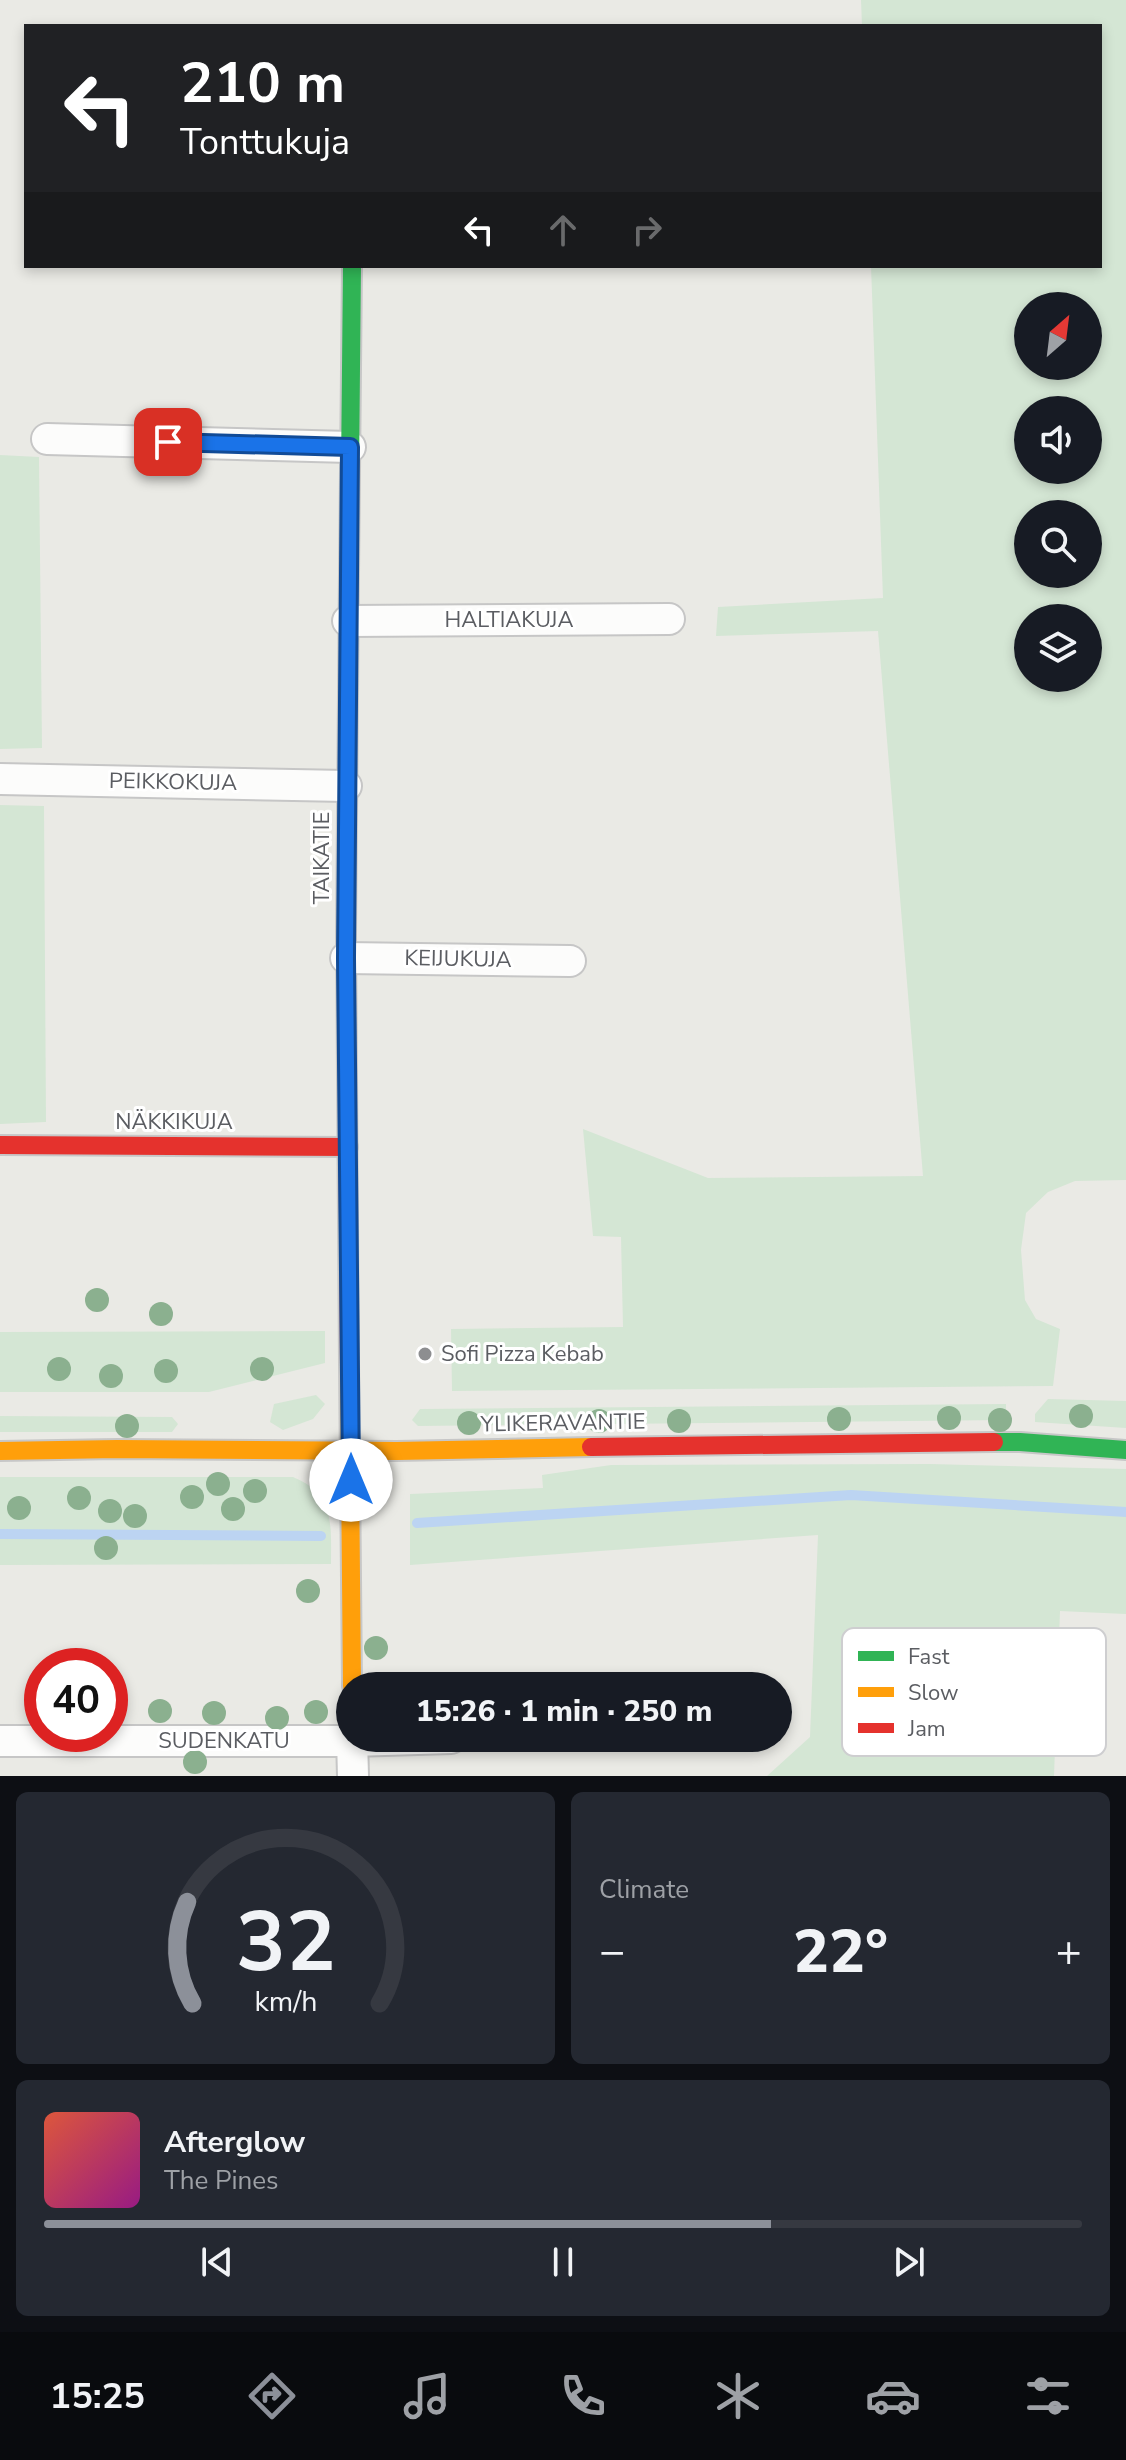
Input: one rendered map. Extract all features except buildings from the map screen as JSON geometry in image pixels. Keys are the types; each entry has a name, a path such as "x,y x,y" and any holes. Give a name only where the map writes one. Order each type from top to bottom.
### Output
{"street":[{"name":"TAIKATIE","path":"352,268 346,786 352,1672"},
{"path":"47,439 350,447"},
{"name":"HALTIAKUJA","path":"348,621 669,619"},
{"name":"PEIKKOKUJA","path":"0,779 346,786"},
{"name":"KEIJUKUJA","path":"346,958 570,961"},
{"name":"NÄKKIKUJA","path":"0,1145 348,1147"},
{"name":"YLIKERAVANTIE","path":"0,1451 1004,1442 1126,1450"},
{"name":"SUDENKATU","path":"0,1741 336,1739"},
{"path":"352,1752 353,1776"}],"green space":[{"path":"861,0 1126,0 1126,1180 1075,1181 1048,1192 1026,1213 1021,1250 1025,1300 1036,1319 1060,1329 1053,1386 452,1391 451,1329 623,1327 621,1237 593,1236 583,1129 708,1178 923,1176 878,631 716,636 718,607 883,598 871,268 1102,268 1102,24 862,24"},
{"path":"0,455 39,457 42,748 0,749"},
{"path":"0,805 44,806 46,1122 0,1124"},
{"path":"325,1331 325,1363 209,1392 0,1392 0,1332"},
{"path":"316,1395 325,1404 313,1419 283,1430 270,1422 274,1404"},
{"path":"1048,1399 1126,1401 1126,1428 1035,1422 1035,1414"},
{"path":"1006,1404 1006,1420 418,1426 412,1420 420,1409"},
{"path":"0,1416 172,1417 178,1424 172,1432 0,1432"},
{"path":"930,1464 1126,1469 1126,1614 1060,1611 1059,1628 842,1628 842,1756 1055,1756 1054,1776 767,1776 810,1737 818,1535 410,1565 410,1494 543,1488 542,1475 611,1465"},
{"path":"0,1477 293,1477 317,1492 328,1512 331,1564 0,1565"}],"waterway":[{"path":"417,1523 851,1495 1126,1512"},
{"path":"0,1534 321,1536"}],"traffic: fast":[{"path":"349,573 352,268"},
{"path":"994,1442 1126,1450"}],"traffic: slow":[{"path":"346,934 349,573"},
{"path":"349,1363 352,1672"},
{"path":"0,1451 397,1451 591,1447"}],"traffic: jam":[{"path":"346,934 349,1363"},
{"path":"0,1145 348,1147"},
{"path":"591,1447 994,1442"}],"place":[{"name":"Sofi Pizza Kebab","path":"425,1354"}],"route":[{"path":"168,442 350,447 346,958 351,1480"}]}
